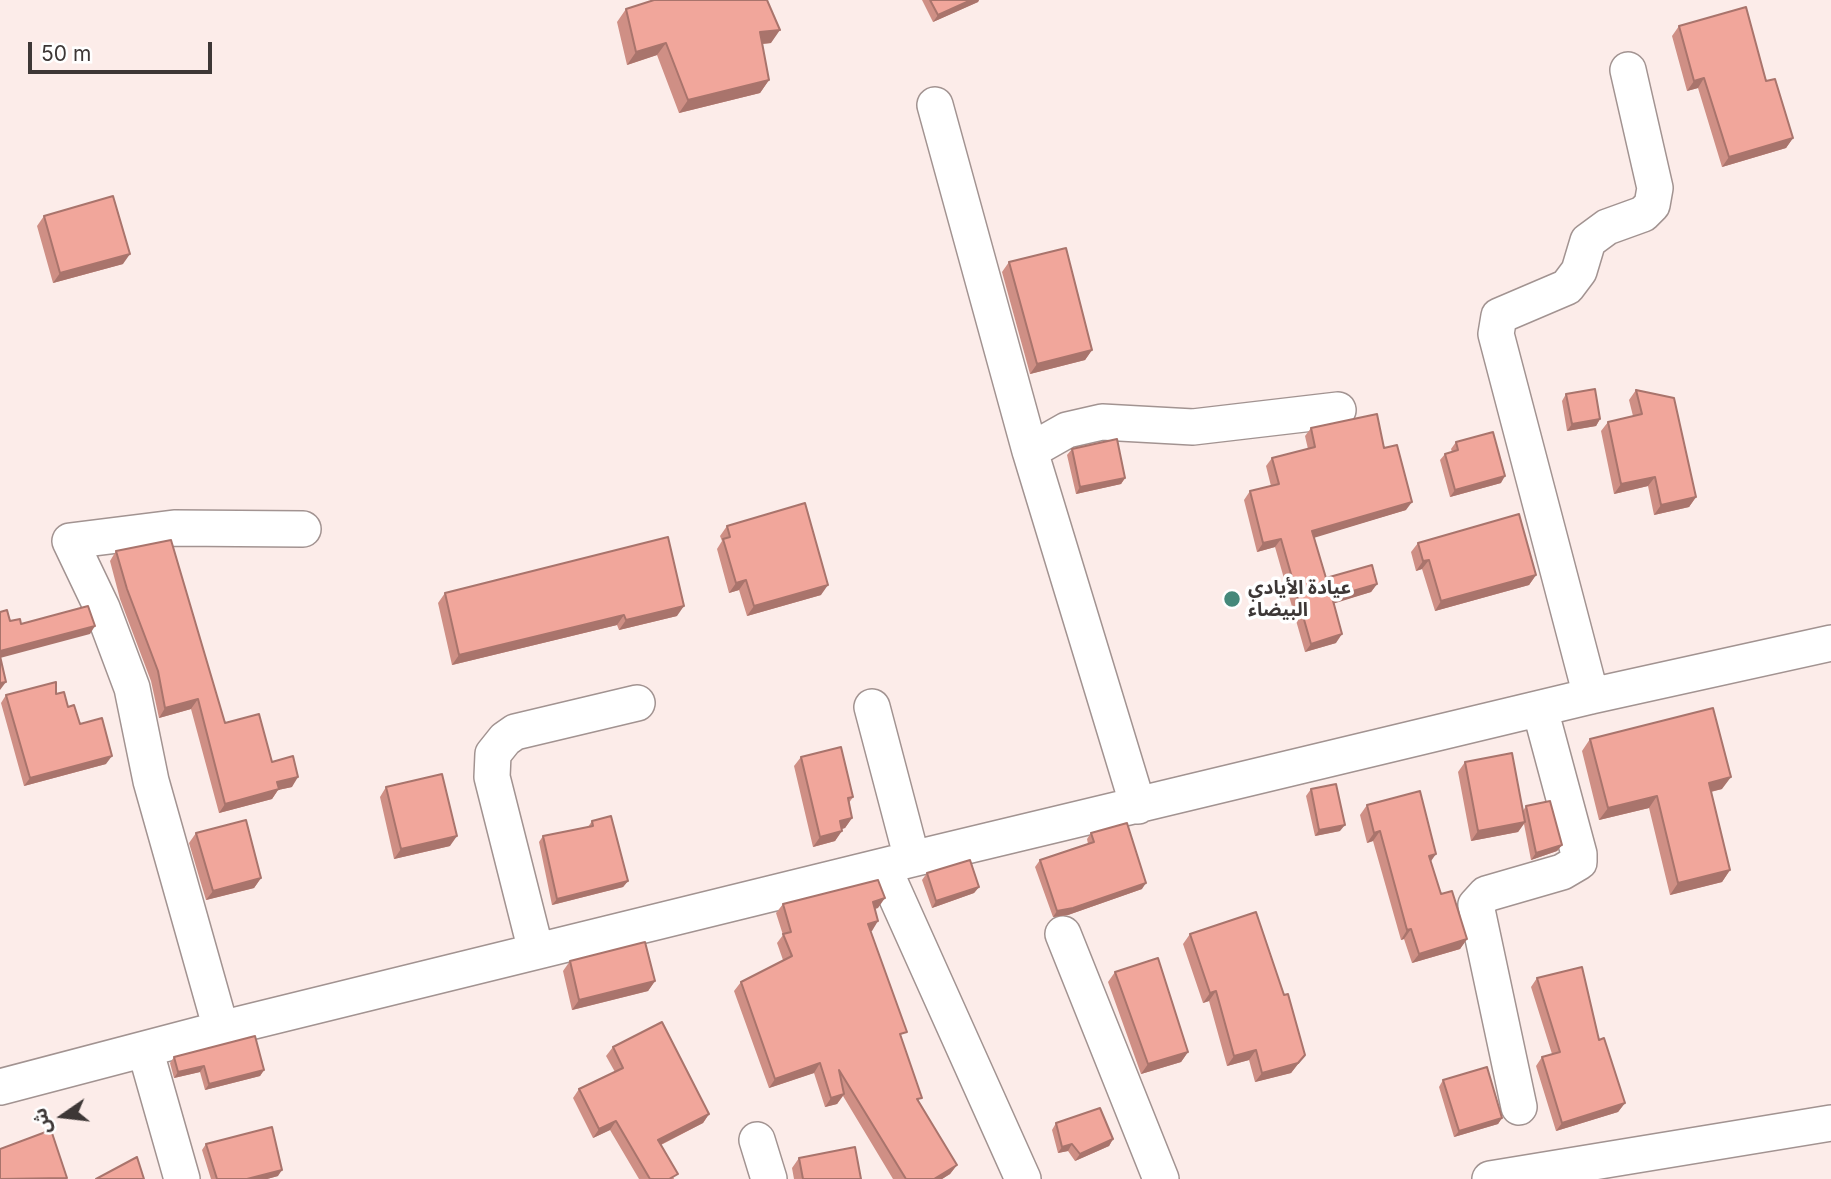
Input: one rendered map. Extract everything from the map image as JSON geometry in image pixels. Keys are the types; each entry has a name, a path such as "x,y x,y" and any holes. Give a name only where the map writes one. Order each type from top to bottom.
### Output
{"street":[{"path":"1591,696 1496,334 1499,316 1567,287 1579,271 1588,241 1607,227 1643,214 1652,205 1655,188 1629,70"},
{"path":"935,105 1030,451 1138,806"},
{"path":"1030,451 1067,430 1102,422 1193,427 1338,410"},
{"path":"221,1029 151,781 132,688 102,608 70,541 174,528 303,529"},
{"path":"0,1087 221,1029 898,863 1591,696 1831,643"},
{"path":"536,951 492,777 493,754 505,739 515,732 636,704"},
{"path":"872,707 898,863 1023,1179"},
{"path":"1519,1107 1476,905 1486,894 1562,872 1579,862 1540,709"},
{"path":"1063,934 1161,1179"},
{"path":"145,1049 182,1179"},
{"path":"1490,1179 1831,1123"},
{"path":"757,1140 769,1179"},
{"path":"1606,1179 1831,1145"}],"building":[{"path":"654,0 767,0 780,30 760,32 769,80 688,100 666,43 636,52 626,9"},
{"path":"930,0 971,0 938,15"},
{"path":"1746,7 1766,81 1775,79 1793,138 1729,157 1704,78 1694,81 1679,26"},
{"path":"113,196 130,254 60,273 44,216"},
{"path":"1066,248 1092,350 1037,364 1009,262"},
{"path":"1595,389 1600,419 1572,424 1566,394"},
{"path":"1636,390 1674,398 1696,497 1661,505 1655,477 1621,484 1608,422 1642,414"},
{"path":"1377,414 1384,448 1397,445 1412,502 1312,531 1326,578 1372,565 1377,584 1332,597 1342,634 1311,644 1281,539 1263,543 1250,491 1279,484 1272,458 1315,447 1311,428"},
{"path":"1493,432 1505,476 1455,490 1445,454 1458,450 1456,442"},
{"path":"1117,439 1125,478 1080,487 1072,449"},
{"path":"805,503 828,585 754,606 746,580 736,583 723,539 730,537 727,526"},
{"path":"1519,514 1536,575 1441,601 1429,560 1423,561 1418,543"},
{"path":"668,537 684,606 626,620 624,615 459,655 445,593"},
{"path":"171,540 225,723 259,714 272,762 293,756 298,777 277,782 279,789 225,804 198,699 165,708 158,671 127,589 116,551"},
{"path":"88,606 95,626 0,651 0,612 7,610 10,621 20,619 21,624"},
{"path":"0,656 6,682 0,683"},
{"path":"56,682 56,694 64,692 68,707 74,705 80,724 102,718 112,756 30,778 6,695"},
{"path":"1713,708 1731,777 1709,783 1730,870 1678,883 1657,796 1608,808 1590,739"},
{"path":"841,747 853,797 848,798 852,818 840,821 842,831 820,837 801,757"},
{"path":"1512,753 1525,822 1478,831 1465,762"},
{"path":"442,774 457,836 401,849 386,787"},
{"path":"1336,784 1345,825 1319,830 1311,789"},
{"path":"1420,791 1436,854 1429,856 1441,894 1452,891 1467,939 1419,954 1411,929 1407,930 1380,831 1374,833 1367,805"},
{"path":"1550,801 1562,845 1536,853 1526,806"},
{"path":"611,816 628,881 557,899 543,836 593,826 592,821"},
{"path":"246,820 261,878 213,891 196,833"},
{"path":"1127,823 1146,883 1057,911 1040,860 1094,842 1091,833"},
{"path":"970,860 979,887 936,901 927,873"},
{"path":"878,880 885,898 873,902 878,921 868,924 907,1032 900,1034 922,1098 917,1099 957,1165 934,1179 906,1179 839,1070 844,1094 831,1098 820,1063 775,1079 741,982 792,956 783,934 791,932 783,904"},
{"path":"1256,912 1284,995 1288,994 1305,1055 1298,1063 1262,1073 1256,1050 1234,1056 1216,991 1210,993 1190,934"},
{"path":"645,942 655,981 579,1000 570,961"},
{"path":"1158,958 1188,1052 1148,1064 1115,972"},
{"path":"1582,967 1599,1040 1604,1038 1625,1103 1562,1123 1542,1057 1560,1052 1537,978"},
{"path":"662,1022 709,1114 658,1140 678,1174 669,1179 650,1179 616,1121 599,1129 579,1089 623,1068 613,1047"},
{"path":"255,1036 264,1070 209,1084 204,1066 178,1072 174,1057"},
{"path":"1487,1067 1502,1118 1459,1131 1443,1080"},
{"path":"1100,1108 1113,1139 1080,1154 1072,1144 1062,1147 1056,1123"},
{"path":"272,1127 282,1170 247,1179 217,1179 206,1144"},
{"path":"51,1130 67,1178 0,1179 0,1149"},
{"path":"855,1147 861,1179 803,1179 799,1158"},
{"path":"137,1157 144,1179 96,1179"}],"place":[{"name":"عيادة الأيادي البيضاء","path":"1232,599"}]}
